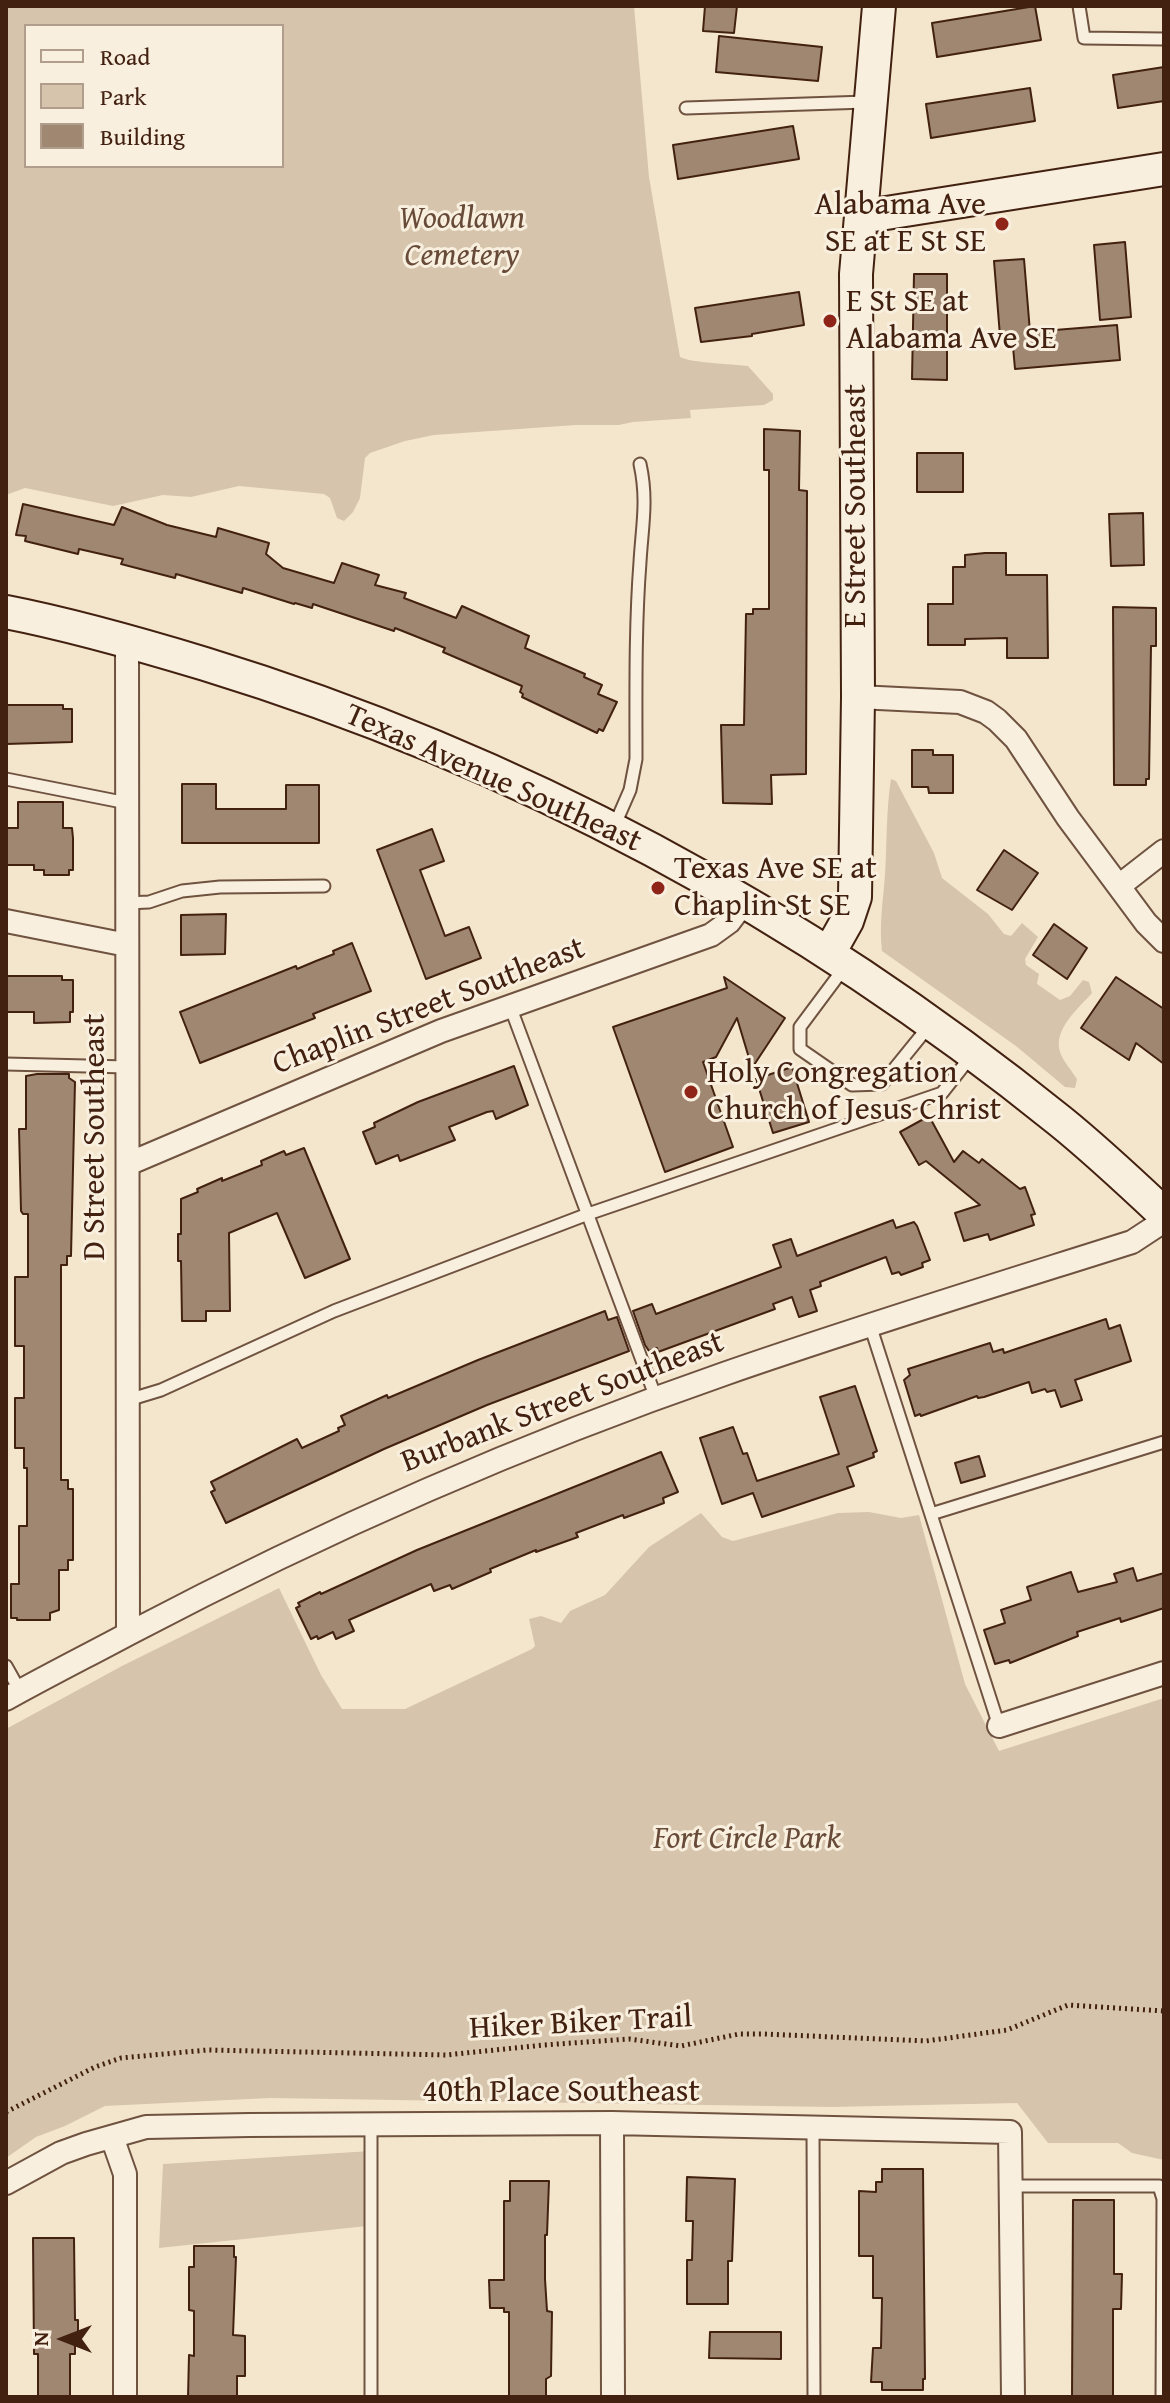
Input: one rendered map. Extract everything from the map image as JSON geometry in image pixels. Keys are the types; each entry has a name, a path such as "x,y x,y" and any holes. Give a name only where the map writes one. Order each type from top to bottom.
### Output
{"main road":[{"name":"E Street Southeast","path":"838,959 855,897 858,697 856,274 879,6"},
{"path":"861,217 1164,169"},
{"name":"Texas Avenue Southeast","path":"6,612 127,641 305,696 468,759 573,807 745,901 932,1023 1062,1123 1164,1214"}],"street":[{"name":"D Street Southeast","path":"127,641 128,1634"},
{"path":"858,697 960,702 997,720 1016,739 1068,818 1146,923 1164,941"},
{"path":"1119,886 1164,851"},
{"name":"Chaplin Street Southeast","path":"128,1164 441,1031 711,935 729,922 745,901"},
{"path":"6,921 127,945"},
{"name":"Burbank Street Southeast","path":"13,1695 255,1568 484,1465 656,1398 870,1325 1132,1242 1164,1221"},
{"path":"999,1726 1164,1673"},
{"path":"612,2123 613,2397"},
{"name":"40th Place Southeast","path":"6,2183 61,2153 146,2127 612,2123 1010,2132 1011,2186"},
{"path":"112,2137 125,2174 125,2397"},
{"path":"1011,2186 1013,2397"}],"lane":[{"path":"1079,6 1084,38 1164,39"},
{"path":"686,108 871,101"},
{"path":"613,830 630,790 636,759 640,561 645,524 644,482 640,464"},
{"path":"6,779 127,803"},
{"path":"127,903 149,902 182,891 324,886"},
{"path":"838,959 800,1027 800,1049 852,1085 882,1084 932,1023"},
{"path":"510,1006 656,1398"},
{"path":"128,1400 161,1390 334,1311 588,1214 942,1093 973,1053"},
{"path":"6,1064 127,1067"},
{"path":"870,1325 999,1726"},
{"path":"931,1514 1164,1442"},
{"path":"6,1666 13,1695"},
{"path":"371,2124 371,2397"},
{"path":"813,2128 814,2397"},
{"path":"1011,2186 1159,2186 1163,2199 1162,2397"}],"path":[{"name":"Hiker Biker Trail","path":"6,2112 95,2067 121,2058 192,2052 316,2051 446,2055 629,2039 681,2046 739,2034 926,2041 1007,2030 1068,2005 1164,2011"}],"green space":[{"name":"Woodlawn Cemetery","path":"6,6 634,6 649,177 680,357 748,366 773,394 773,400 764,405 690,410 691,418 434,435 405,441 370,453 365,458 360,498 344,521 337,518 330,498 324,494 239,486 191,497 163,495 113,506 25,488 6,495"},
{"path":"891,779 896,781 934,853 942,878 988,914 1004,934 1011,936 1022,923 1038,937 1025,959 1026,965 1039,974 1037,984 1060,1000 1070,996 1083,980 1089,982 1092,993 1068,1020 1060,1035 1060,1052 1077,1079 1075,1088 1065,1087 1016,1046 882,951 881,922"},
{"name":"Fort Circle Park","path":"869,1512 901,1518 919,1515 965,1684 999,1751 1164,1698 1164,2160 1132,2153 1118,2143 1048,2143 1017,2103 831,2107 270,2098 105,2106 36,2137 6,2158 6,1729 122,1666 279,1588 321,1675 342,1709 405,1709 532,1649 535,1646 529,1619 541,1616 561,1623 570,1611 605,1595 649,1547 701,1513 722,1537 733,1541 838,1513"},
{"path":"371,2151 367,2226 159,2248 163,2164"}],"building":[{"path":"705,6 737,6 734,33 703,31"},
{"path":"1035,6 1041,40 937,57 932,23"},
{"path":"719,36 822,47 818,81 716,72"},
{"path":"1164,67 1164,101 1118,108 1113,75"},
{"path":"1030,88 1035,121 931,138 926,104"},
{"path":"793,126 799,159 678,179 673,145"},
{"path":"1125,242 1131,317 1100,320 1094,245"},
{"path":"1024,259 1030,332 1117,325 1120,360 1015,369 1012,336 1000,336 994,261"},
{"path":"914,274 947,274 947,380 912,379"},
{"path":"799,292 804,325 701,342 695,308"},
{"path":"764,429 800,431 799,490 807,491 806,774 771,775 772,804 723,803 721,725 744,725 746,614 753,614 753,609 769,609 769,470 764,470"},
{"path":"917,453 963,453 963,492 917,492"},
{"path":"23,504 114,525 122,507 167,525 216,537 218,528 269,543 266,554 283,568 334,583 342,563 379,575 375,585 406,593 404,598 456,618 462,606 529,636 525,648 585,674 584,677 602,685 598,694 617,702 603,731 599,729 597,733 522,697 522,686 443,652 445,648 395,628 394,631 313,604 312,608 294,604 243,588 242,593 176,574 175,578 121,564 123,559 79,549 78,554 25,541 26,536 16,535"},
{"path":"1143,513 1144,565 1111,566 1109,514"},
{"path":"1006,553 1006,575 1047,575 1048,658 1007,658 1007,638 965,639 965,645 928,645 928,604 953,604 953,567 965,567 965,555"},
{"path":"1113,607 1156,608 1156,646 1151,646 1149,779 1146,779 1146,785 1114,785"},
{"path":"6,705 63,705 63,709 72,709 72,742 6,744"},
{"path":"912,750 933,750 933,755 953,755 953,793 929,793 928,787 912,787"},
{"path":"182,784 216,784 216,809 286,809 286,785 319,785 319,843 182,843"},
{"path":"18,802 63,802 63,828 72,828 73,838 73,870 69,870 69,875 44,875 44,870 34,870 34,865 6,865 6,828 18,828"},
{"path":"432,829 444,861 420,870 445,936 469,927 481,958 426,979 377,850"},
{"path":"1004,850 1038,873 1012,910 977,890"},
{"path":"226,914 225,954 181,955 181,915"},
{"path":"1054,924 1087,948 1067,979 1033,955"},
{"path":"352,943 371,991 313,1014 315,1018 200,1063 180,1012 296,966 297,969"},
{"path":"6,976 62,976 62,980 73,980 70,1022 34,1023 34,1012 6,1012"},
{"path":"724,977 785,1018 752,1068 737,1018 716,1057 703,1062 733,1147 665,1172 613,1027 727,988"},
{"path":"1116,977 1164,1009 1164,1064 1136,1043 1129,1060 1081,1028"},
{"path":"514,1066 528,1105 496,1119 493,1111 487,1112 449,1127 455,1140 400,1161 398,1155 376,1164 363,1132 375,1127 374,1123 418,1102"},
{"path":"792,1067 809,1122 773,1133 756,1079"},
{"path":"69,1074 75,1082 71,1256 67,1256 67,1265 61,1265 61,1480 68,1480 68,1489 73,1489 73,1560 68,1560 68,1570 59,1570 59,1610 50,1613 50,1620 17,1620 11,1618 11,1584 19,1584 19,1526 27,1526 24,1448 15,1448 15,1398 24,1398 24,1346 15,1346 15,1277 28,1277 28,1214 21,1211 19,1129 26,1129 26,1076"},
{"path":"929,1116 954,1162 963,1151 979,1163 982,1159 1020,1189 1025,1187 1035,1214 1031,1215 1034,1225 990,1240 988,1234 964,1241 955,1213 980,1205 926,1161 919,1165 900,1132"},
{"path":"304,1148 350,1259 305,1278 277,1213 229,1233 230,1311 206,1311 206,1321 182,1321 181,1261 178,1261 181,1199 222,1178 222,1181 262,1165 261,1161 284,1151 286,1155"},
{"path":"893,1220 896,1228 914,1222 917,1226 930,1260 922,1263 923,1267 901,1275 899,1272 892,1274 886,1257 820,1282 821,1286 810,1290 817,1311 799,1317 792,1297 773,1304 775,1309 658,1352 657,1348 649,1351 645,1345 633,1311 652,1304 656,1314 781,1267 773,1245 791,1239 797,1256"},
{"path":"605,1311 608,1320 617,1317 629,1351 487,1405 226,1523 211,1492 215,1490 211,1482 297,1439 302,1448 339,1431 338,1428 345,1425 341,1416 387,1395 388,1398"},
{"path":"1106,1319 1109,1329 1120,1325 1131,1361 1075,1380 1082,1400 1061,1407 1055,1390 1032,1393 1029,1382 915,1416 904,1380 910,1375 908,1369 990,1343 993,1352 1003,1349 1004,1353"},
{"path":"855,1386 877,1451 873,1453 874,1457 847,1467 854,1486 762,1517 753,1493 722,1504 700,1438 733,1427 757,1481 839,1454 820,1397"},
{"path":"661,1452 678,1492 663,1498 664,1503 576,1533 578,1537 536,1550 452,1589 450,1585 434,1591 431,1584 349,1620 354,1631 336,1639 333,1632 311,1639 296,1608 300,1606 298,1603 320,1592 417,1550"},
{"path":"979,1456 985,1476 961,1483 955,1463"},
{"path":"1133,1568 1137,1581 1164,1573 1164,1608 1077,1632 1078,1636 1010,1663 1009,1660 995,1664 984,1630 1005,1623 1001,1610 1031,1600 1027,1587 1071,1572 1078,1592 1117,1582 1114,1574"},
{"path":"882,2169 923,2169 923,2390 882,2390 882,2382 871,2382 873,2348 881,2348 882,2298 873,2298 873,2256 859,2256 859,2191 876,2192 876,2182 882,2182"},
{"path":"687,2177 735,2179 732,2261 728,2261 728,2304 687,2304 687,2260 692,2260 693,2221 686,2221"},
{"path":"510,2181 549,2181 545,2279 547,2311 552,2312 551,2376 546,2379 546,2397 509,2397 509,2312 504,2312 504,2308 490,2308 489,2280 504,2280 504,2201 510,2201"},
{"path":"1073,2200 1114,2200 1114,2274 1122,2274 1121,2309 1113,2309 1113,2397 1072,2397"},
{"path":"33,2238 74,2238 78,2343 75,2343 75,2354 70,2354 70,2397 38,2397 38,2354 34,2354"},
{"path":"194,2246 234,2246 233,2335 245,2336 245,2376 237,2376 237,2397 188,2397 189,2355 194,2356 194,2311 189,2310 189,2267 194,2267"},
{"path":"710,2332 781,2332 781,2359 709,2358"}],"place":[{"name":"Alabama Ave SE at E St SE","path":"1002,224"},
{"name":"E St SE at Alabama Ave SE","path":"830,321"},
{"name":"Texas Ave SE at Chaplin St SE","path":"658,888"},
{"name":"Holy Congregation Church of Jesus Christ","path":"691,1092"}]}
